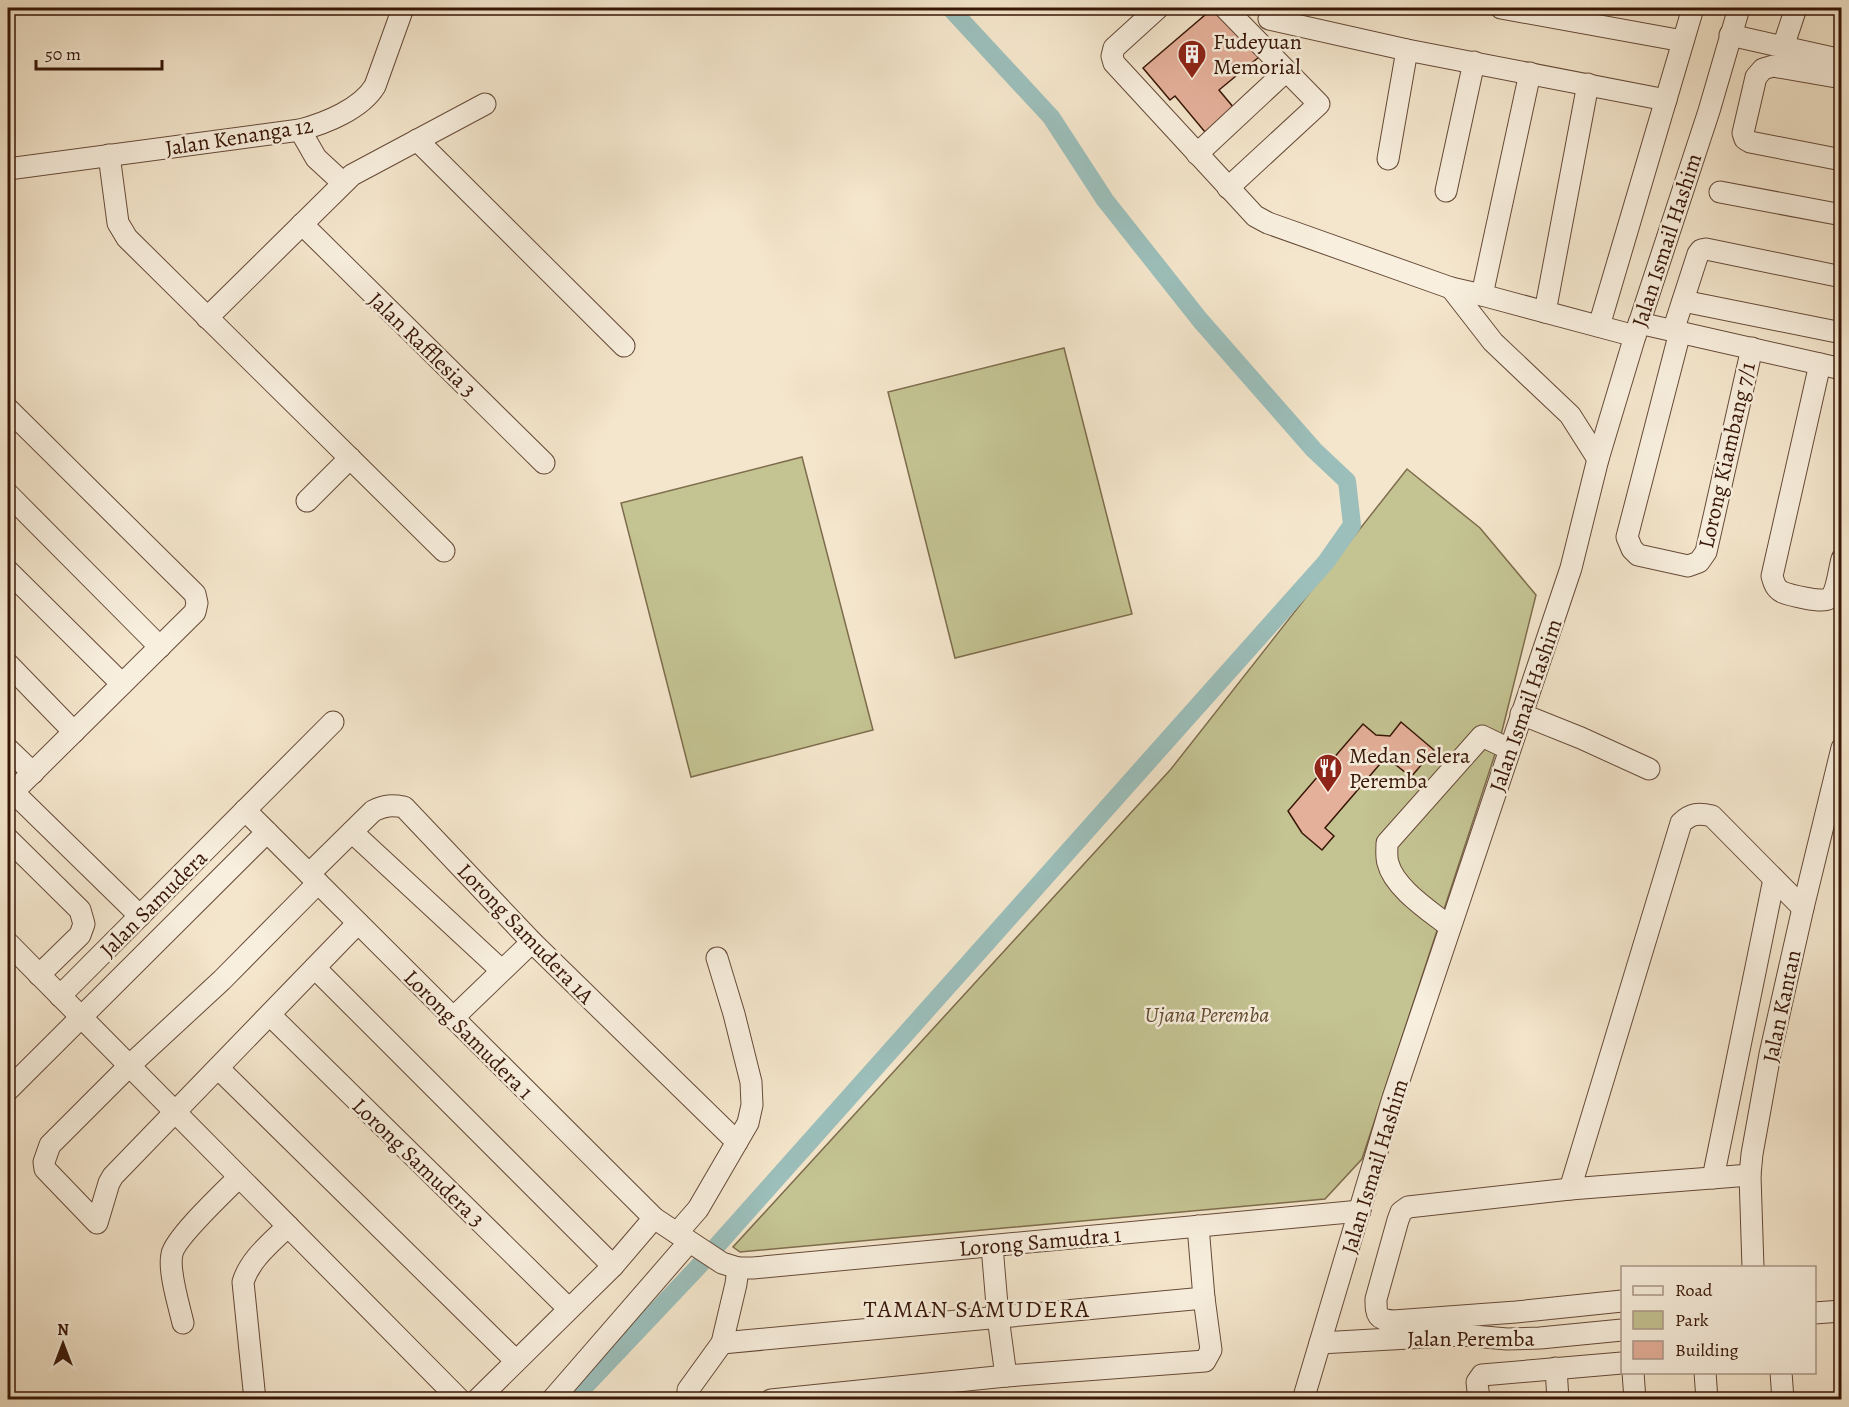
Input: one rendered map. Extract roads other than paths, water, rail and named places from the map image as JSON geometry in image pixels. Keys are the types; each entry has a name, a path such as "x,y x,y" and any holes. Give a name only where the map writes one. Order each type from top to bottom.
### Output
{"street":[{"name":"Jalan Kenanga 12","path":"8,169 300,130 318,125 359,104 369,95 375,86 403,8"},
{"path":"1158,8 1114,48 1112,56 1114,63 1228,188 1255,216 1268,223 1451,288 1599,326 1677,332 1842,369"},
{"path":"1225,8 1319,104 1228,188"},
{"path":"1501,8 1683,41"},
{"path":"1599,326 1693,8"},
{"name":"Jalan Ismail Hashim","path":"1303,1400 1394,1098 1571,567 1598,459 1637,329 1709,111 1739,8"},
{"path":"1783,47 1796,8"},
{"path":"1269,19 1407,50 1665,100"},
{"path":"1730,35 1842,60"},
{"path":"1388,159 1407,50"},
{"path":"1446,191 1474,62"},
{"path":"1842,78 1773,66 1763,69 1756,77 1743,133 1745,139 1750,142 1842,160"},
{"path":"1197,154 1286,71"},
{"path":"1482,295 1530,73"},
{"path":"1545,312 1588,84"},
{"path":"207,318 343,183 358,171 485,104"},
{"path":"300,130 316,158 343,183"},
{"path":"417,140 624,346"},
{"path":"109,155 118,223 127,238 444,551"},
{"path":"1720,192 1842,215"},
{"name":"Jalan Rafflesia 3","path":"302,225 544,463"},
{"path":"1677,332 1683,300 1701,250 1706,249 1842,277"},
{"path":"1451,288 1492,342 1570,415 1598,459"},
{"path":"1683,300 1842,333"},
{"name":"Lorong Kiambang 7/1","path":"1677,332 1627,537 1632,549 1638,555 1688,566 1699,562 1706,552 1752,348"},
{"path":"1820,364 1772,576 1775,586 1782,592 1820,601 1828,599 1834,592 1842,559"},
{"path":"8,409 195,594 197,603 195,612 33,773 9,792 140,916"},
{"path":"307,501 350,459"},
{"path":"8,494 160,647"},
{"path":"8,571 122,684"},
{"path":"8,664 74,732"},
{"path":"1521,714 1649,769"},
{"name":"Jalan Samudera","path":"60,996 333,722"},
{"path":"1450,927 1401,886 1392,875 1387,861 1387,843 1482,736 1509,749"},
{"path":"8,748 33,773"},
{"name":"Jalan Kantan","path":"1753,1266 1750,1175 1752,1154 1770,1054 1842,748"},
{"name":"Lorong Samudera 1A","path":"175,1112 113,1176 97,1223 45,1169 44,1162 50,1144 129,1066 222,980 352,832 374,811 391,805 404,807 532,942 737,1142"},
{"name":"Lorong Samudera 1","path":"245,810 654,1218 730,1266"},
{"path":"1569,1189 1682,823 1688,817 1696,814 1712,816 1803,908"},
{"path":"8,1090 267,832"},
{"path":"352,832 501,970"},
{"path":"9,842 80,910 84,924 80,935 39,975"},
{"path":"1713,1178 1774,879"},
{"path":"175,1112 358,923"},
{"path":"453,1018 532,942"},
{"path":"8,943 460,1400"},
{"path":"552,1400 689,1241 698,1209 748,1123 752,1105 751,1082 717,958"},
{"path":"315,968 613,1266"},
{"name":"Lorong Samudera 3","path":"270,1015 569,1309"},
{"path":"218,1068 516,1361"},
{"path":"1621,1301 1515,1312 1385,1321 1379,1317 1376,1310 1376,1299 1401,1212 1408,1207 1569,1189 1750,1175"},
{"path":"183,1323 171,1267 172,1252 181,1237 239,1177"},
{"name":"Lorong Samudra 1","path":"730,1266 753,1268 1360,1211"},
{"path":"477,1400 613,1266 654,1218"},
{"path":"255,1400 243,1282 246,1270 288,1226"},
{"path":"771,1400 1006,1376 1205,1361 1211,1350 1198,1227"},
{"path":"992,1246 1006,1376"},
{"path":"688,1400 688,1390 722,1343 736,1284 730,1266"},
{"path":"722,1343 1204,1298"},
{"path":"1816,1313 1842,1311"},
{"name":"Jalan Peremba","path":"1320,1343 1462,1335 1507,1339 1540,1338 1621,1330"},
{"path":"1479,1400 1478,1382 1482,1375 1621,1363"},
{"path":"1556,1368 1557,1400"},
{"path":"1633,1374 1635,1400"},
{"path":"1705,1374 1707,1400"},
{"path":"1781,1374 1783,1400"}],"waterway":[{"path":"572,1400 697,1268 1326,562 1352,525 1347,481 1314,450 1200,320 1105,200 1051,117 950,8"}],"place":[{"name":"Fudeyuan Memorial","path":"1192,80"},
{"name":"Medan Selera Peremba","path":"1328,794"}],"district":[{"name":"TAMAN SAMUDERA","path":"977,1309"}],"park label":[{"name":"Ujana Peremba","path":"1207,1014"}]}
